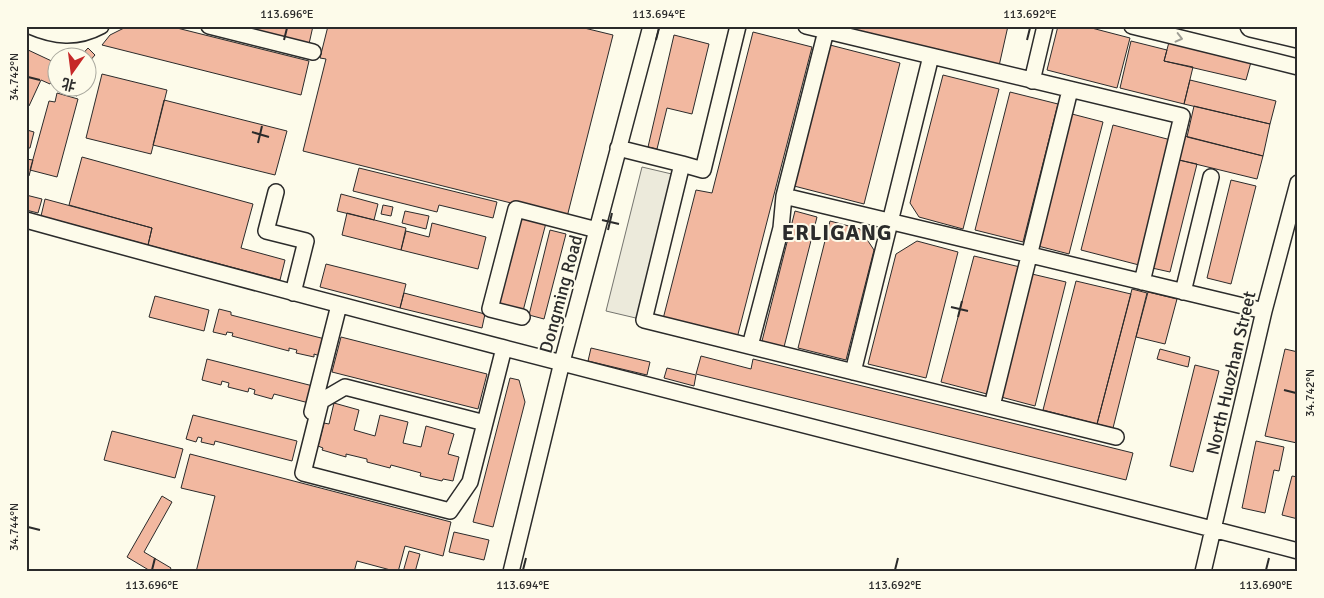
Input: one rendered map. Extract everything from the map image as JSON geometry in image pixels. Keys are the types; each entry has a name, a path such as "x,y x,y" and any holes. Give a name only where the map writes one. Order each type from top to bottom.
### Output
{"highway":[{"path":"1251,26 1298,37"}],"street":[{"path":"30,26 59,36 75,36 102,26"},
{"path":"209,26 313,52"},
{"name":"Dongming Road","path":"511,572 562,362 651,26"},
{"path":"618,148 703,170 738,26"},
{"path":"806,26 1182,116 1142,282"},
{"path":"1032,81 1045,26"},
{"path":"1132,26 1298,67"},
{"path":"750,346 781,228 784,196 826,31"},
{"path":"853,372 931,56"},
{"path":"992,406 1070,90"},
{"path":"682,164 644,320 1116,437"},
{"path":"1183,292 1211,177"},
{"name":"North Huozhan Street","path":"1203,572 1264,311 1298,183"},
{"path":"276,192 266,231 306,241 293,293"},
{"path":"784,196 1264,311"},
{"path":"522,317 490,309 516,209 597,230"},
{"path":"26,220 504,348 1298,551"},
{"path":"297,469 339,305"},
{"path":"485,423 345,387 321,401 303,474 450,511 470,482 485,423 504,348"}],"shaded area":[{"path":"642,167 676,175 640,319 606,311"}],"building":[{"path":"169,26 309,61 301,95 102,45 110,35 124,28"},
{"path":"256,26 313,26 309,44 255,30"},
{"path":"328,26 576,26 613,35 567,217 303,151 326,59 320,58"},
{"path":"834,26 936,27 1008,26 999,66"},
{"path":"1058,26 1084,26 1130,38 1117,88 1047,70"},
{"path":"753,32 812,47 737,338 663,319 696,190 712,193"},
{"path":"674,35 709,44 692,114 667,108 657,149 648,147"},
{"path":"1131,41 1167,50 1164,61 1193,67 1184,104 1120,88"},
{"path":"1169,42 1251,62 1246,80 1164,61"},
{"path":"830,45 900,63 864,204 794,186"},
{"path":"26,49 48,59 48,83 41,80 29,106 26,104"},
{"path":"102,74 167,90 151,154 86,138 96,98 98,98"},
{"path":"943,75 999,89 963,229 919,217 910,203"},
{"path":"1190,80 1276,101 1270,124 1184,104"},
{"path":"1010,92 1058,104 1023,242 975,230"},
{"path":"56,98 78,99 57,177 30,170 49,101 55,102"},
{"path":"164,100 287,131 275,175 153,145"},
{"path":"1194,106 1270,124 1263,156 1187,137"},
{"path":"1072,114 1103,122 1069,254 1038,246"},
{"path":"1113,125 1171,140 1139,265 1081,250"},
{"path":"27,130 34,132 30,148 26,148"},
{"path":"1185,136 1263,156 1257,179 1179,160"},
{"path":"82,157 253,204 241,248 285,260 280,280 148,245 152,228 69,205"},
{"path":"26,159 33,160 29,176 26,175"},
{"path":"1179,160 1197,164 1170,272 1152,268"},
{"path":"359,168 497,202 493,218 439,205 437,212 353,191"},
{"path":"1231,180 1256,186 1231,284 1207,278"},
{"path":"341,194 378,204 374,220 337,211"},
{"path":"26,195 42,199 38,213 26,210"},
{"path":"45,199 152,228 148,245 41,216"},
{"path":"383,205 393,207 391,216 381,214"},
{"path":"405,211 429,216 426,229 402,223"},
{"path":"795,211 817,217 784,347 762,341"},
{"path":"347,213 406,228 401,250 342,235"},
{"path":"521,216 546,223 523,311 498,305"},
{"path":"830,221 860,229 874,250 846,360 798,348"},
{"path":"432,223 486,237 478,269 401,250 406,231 429,237"},
{"path":"550,230 566,234 544,319 529,315"},
{"path":"917,241 958,252 926,378 868,364 896,254"},
{"path":"974,256 1020,267 987,394 941,382"},
{"path":"326,264 406,284 400,308 320,287"},
{"path":"1032,274 1066,282 1035,406 1001,397"},
{"path":"1076,281 1131,294 1097,424 1043,410"},
{"path":"1132,289 1147,293 1113,428 1097,424"},
{"path":"1148,292 1177,299 1165,344 1136,337"},
{"path":"404,293 485,314 482,328 400,308"},
{"path":"155,296 209,310 204,331 149,317"},
{"path":"219,309 231,312 231,315 325,339 320,356 314,354 314,357 296,353 297,350 289,348 289,351 232,336 233,333 227,332 226,335 213,332"},
{"path":"341,337 487,374 478,409 332,372"},
{"path":"591,348 650,362 647,375 588,361"},
{"path":"1160,349 1190,357 1188,367 1157,359"},
{"path":"1285,349 1298,352 1297,443 1265,436"},
{"path":"701,356 751,369 753,359 1133,453 1126,480 696,374"},
{"path":"207,359 313,386 309,403 274,394 272,399 254,394 255,390 249,388 248,392 228,387 229,383 222,381 221,385 202,380"},
{"path":"1195,365 1219,371 1193,472 1170,466"},
{"path":"667,368 696,375 694,386 664,378"},
{"path":"510,378 519,380 525,402 493,527 473,522"},
{"path":"334,403 359,410 354,430 375,436 380,415 408,422 403,443 421,447 426,426 454,434 448,454 459,457 453,481 443,479 442,481 420,476 421,473 391,465 390,468 367,462 367,459 346,454 346,457 322,450 323,448 318,446 324,423 329,424"},
{"path":"193,415 297,441 292,461 215,441 214,445 201,442 202,438 198,437 196,442 186,439"},
{"path":"112,431 183,449 175,478 104,460"},
{"path":"1256,441 1284,447 1279,471 1274,470 1265,513 1242,508"},
{"path":"190,454 451,522 443,556 405,546 398,572 357,561 354,572 196,572 215,496 181,488"},
{"path":"1292,476 1298,477 1298,519 1282,515"},
{"path":"162,496 172,502 144,552 171,568 169,572 152,572 127,557"},
{"path":"454,532 489,540 484,560 449,552"},
{"path":"409,551 420,554 415,572 403,572"}],"district":[{"name":"ERLIGANG","path":"837,232"}]}
